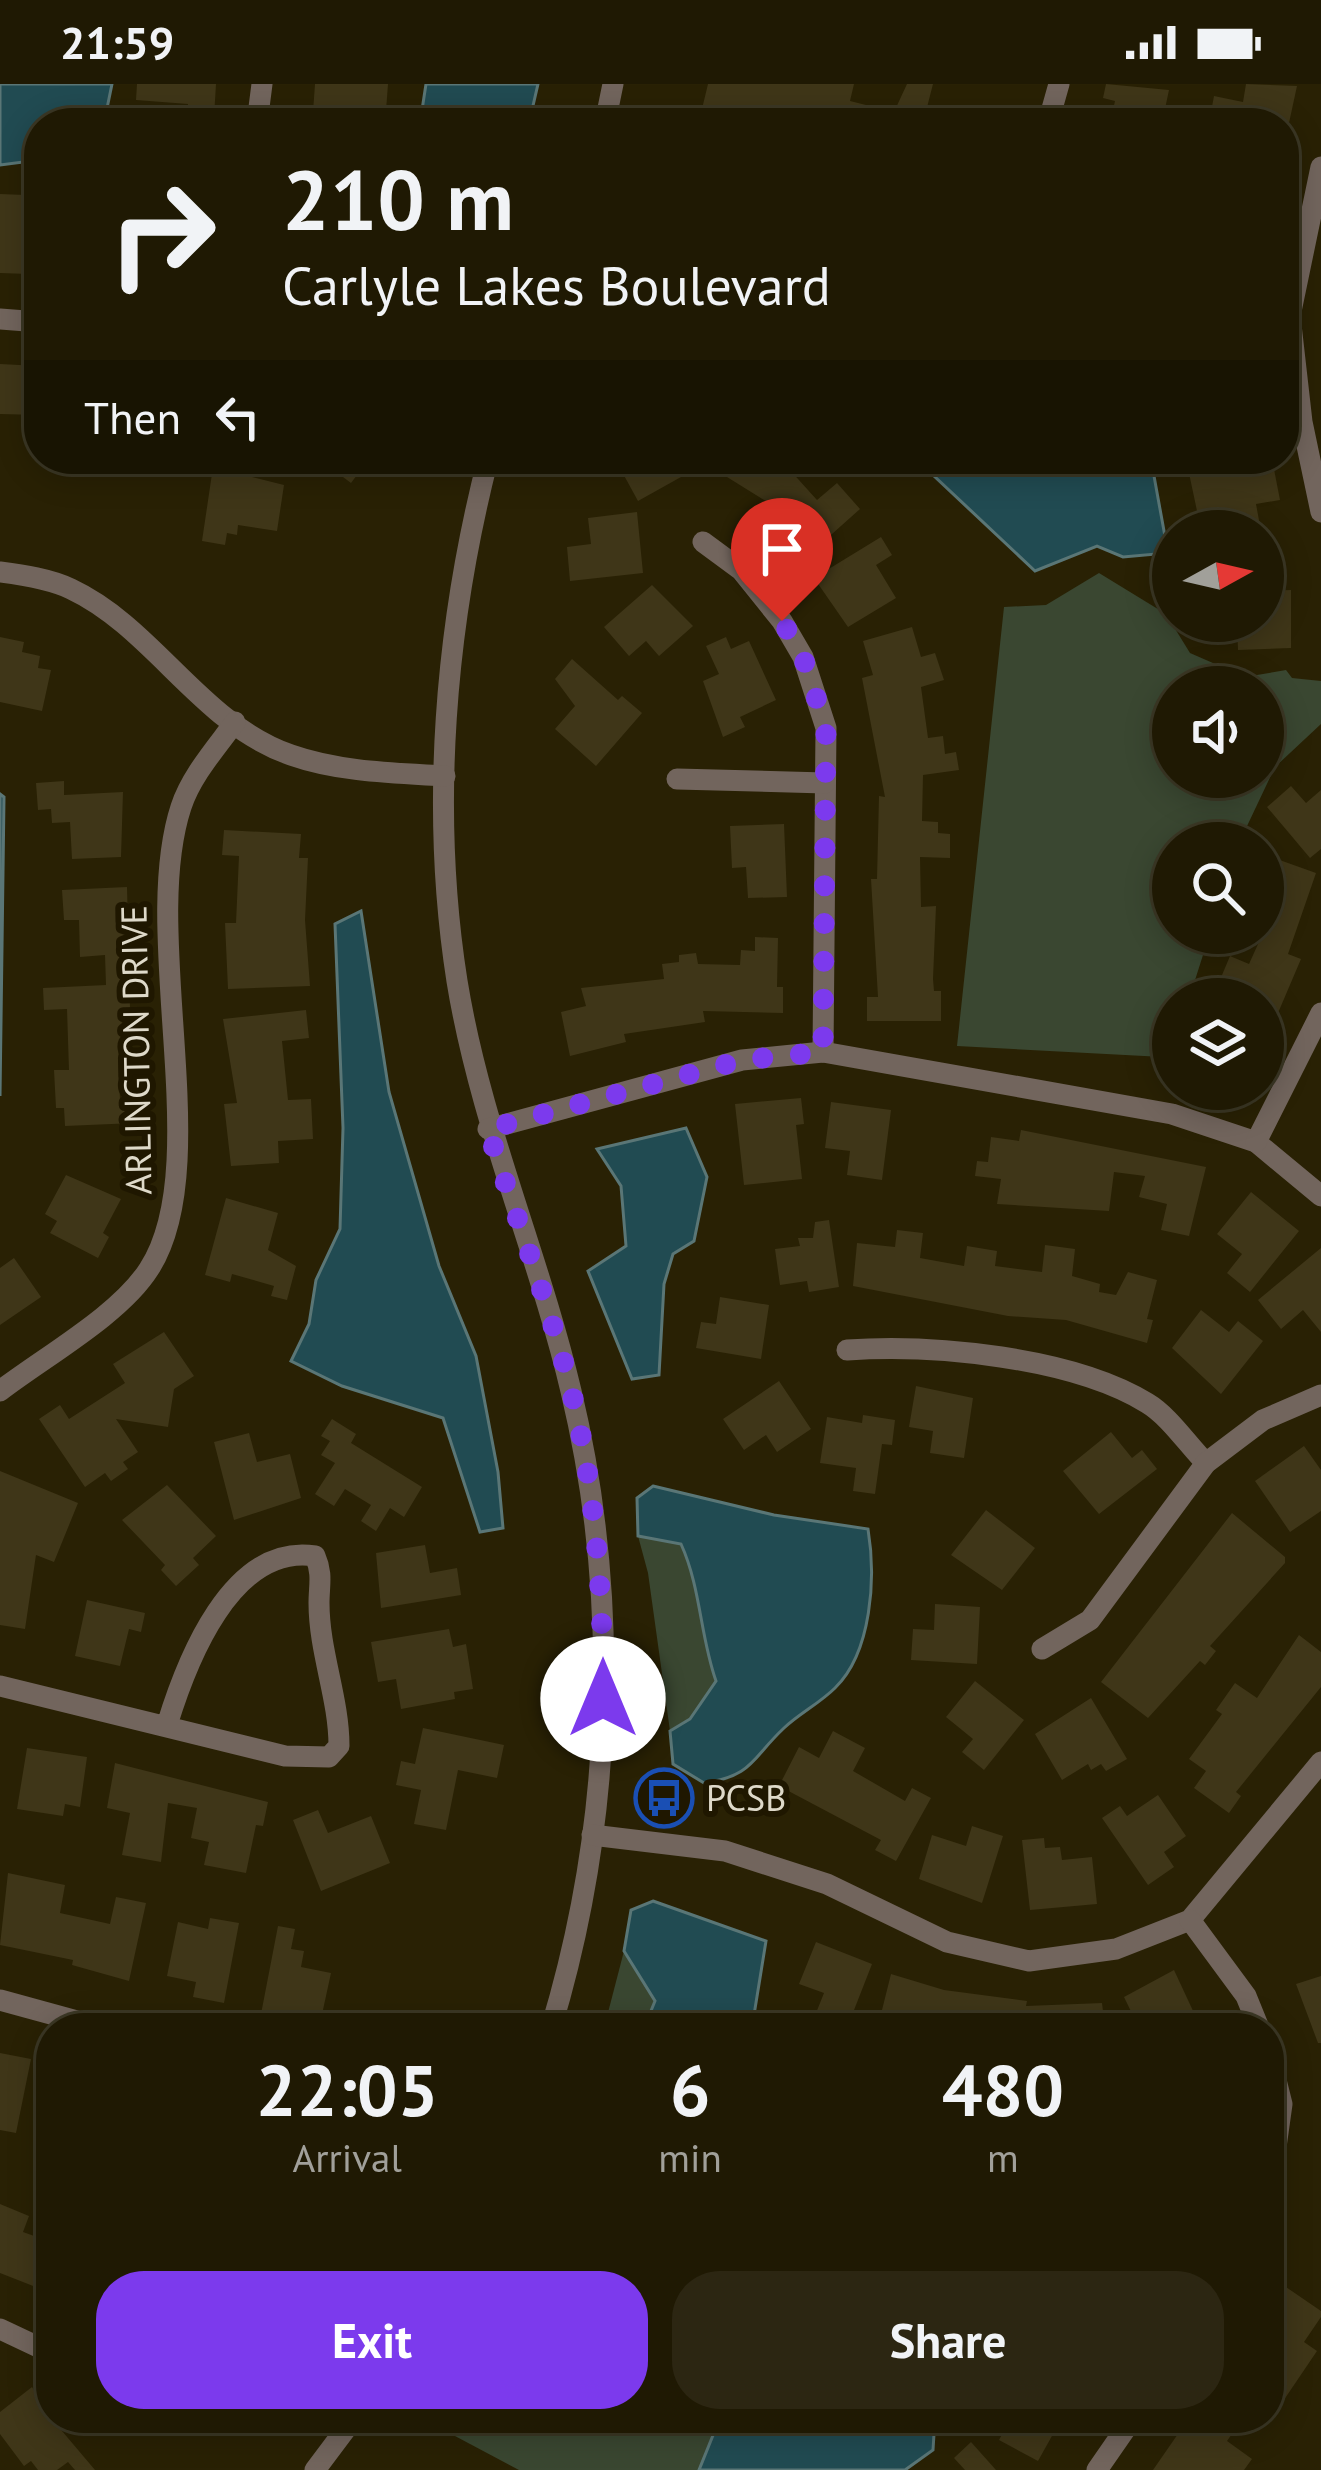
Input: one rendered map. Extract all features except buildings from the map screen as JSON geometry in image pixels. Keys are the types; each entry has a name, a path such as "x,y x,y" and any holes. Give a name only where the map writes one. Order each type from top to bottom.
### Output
{"street":[{"path":"1299,251 1321,166"},
{"path":"1299,395 1321,512"},
{"path":"485,474 454,639 446,776 451,933 488,1129 556,1337 589,1477 604,1641 592,1835 554,2013"},
{"path":"703,542 741,570 803,657 826,728 823,1052"},
{"path":"0,572 71,589 114,617 185,685 288,754 385,772 446,776"},
{"name":"ARLINGTON DRIVE","path":"0,1391 112,1306 148,1271 166,1231 176,1176 167,875 183,800 235,722"},
{"path":"676,779 825,783"},
{"path":"1256,1142 1321,1013"},
{"path":"488,1129 742,1060 823,1052 1172,1114 1256,1142 1321,1196"},
{"path":"847,1350 904,1346 1074,1373 1149,1404 1206,1463"},
{"path":"1042,1649 1090,1621 1206,1463 1263,1420 1321,1394"},
{"path":"0,1686 308,1759 329,1757 339,1746 339,1728 322,1656 322,1572 315,1556 301,1554 256,1573 205,1626 185,1665 167,1725"},
{"path":"592,1835 725,1851 827,1884 946,1942 1029,1961 1115,1949 1190,1920 1321,1762"},
{"path":"1190,1920 1246,1996 1253,2013"},
{"path":"0,2000 47,2013"},
{"path":"0,2329 36,2346"},
{"path":"315,2470 343,2433"},
{"path":"1097,2470 1123,2433"}],"green space":[{"path":"1099,573 1152,605 1152,642 1183,642 1190,653 1220,666 1152,666 1152,798 1260,798 1249,822 1152,822 1152,954 1203,954 1196,978 1152,978 1152,1056 957,1046 1004,607 1046,605"},
{"path":"1284,670 1292,678 1321,681 1321,724 1284,759"},
{"path":"638,1536 681,1544 716,1681 690,1719 670,1731 648,1573"},
{"path":"624,1951 655,2001 650,2013 608,2013"},
{"path":"449,2433 714,2433 699,2470 519,2470"}],"water":[{"path":"0,84 112,84 107,108 24,108 24,162 0,165"},
{"path":"426,84 538,84 532,108 422,108"},
{"path":"932,474 1154,474 1160,510 1152,510 1152,554 1123,557 1097,546 1035,571"},
{"path":"0,794 4,797 0,1096"},
{"path":"361,911 389,1092 439,1266 476,1356 498,1472 503,1528 480,1532 443,1418 342,1386 291,1361 309,1324 316,1280 340,1229 343,1128 335,924"},
{"path":"686,1128 707,1177 694,1241 673,1254 664,1284 659,1375 632,1379 588,1271 626,1246 621,1186 597,1149"},
{"path":"653,1486 774,1515 868,1529 868,1613 847,1673 742,1771 720,1780 704,1783 673,1764 670,1731 690,1719 716,1681 681,1544 638,1536 637,1498"},
{"path":"653,1901 766,1941 754,2013 650,2013 655,2001 624,1951 631,1910"},
{"path":"714,2433 934,2433 933,2450 905,2470 699,2470"}],"place":[{"name":"PCSB","path":"664,1798"}],"route":[{"path":"603,1699 602,1594 581,1436 556,1337 488,1129 742,1060 823,1052 826,728 803,657 782,621"}]}
